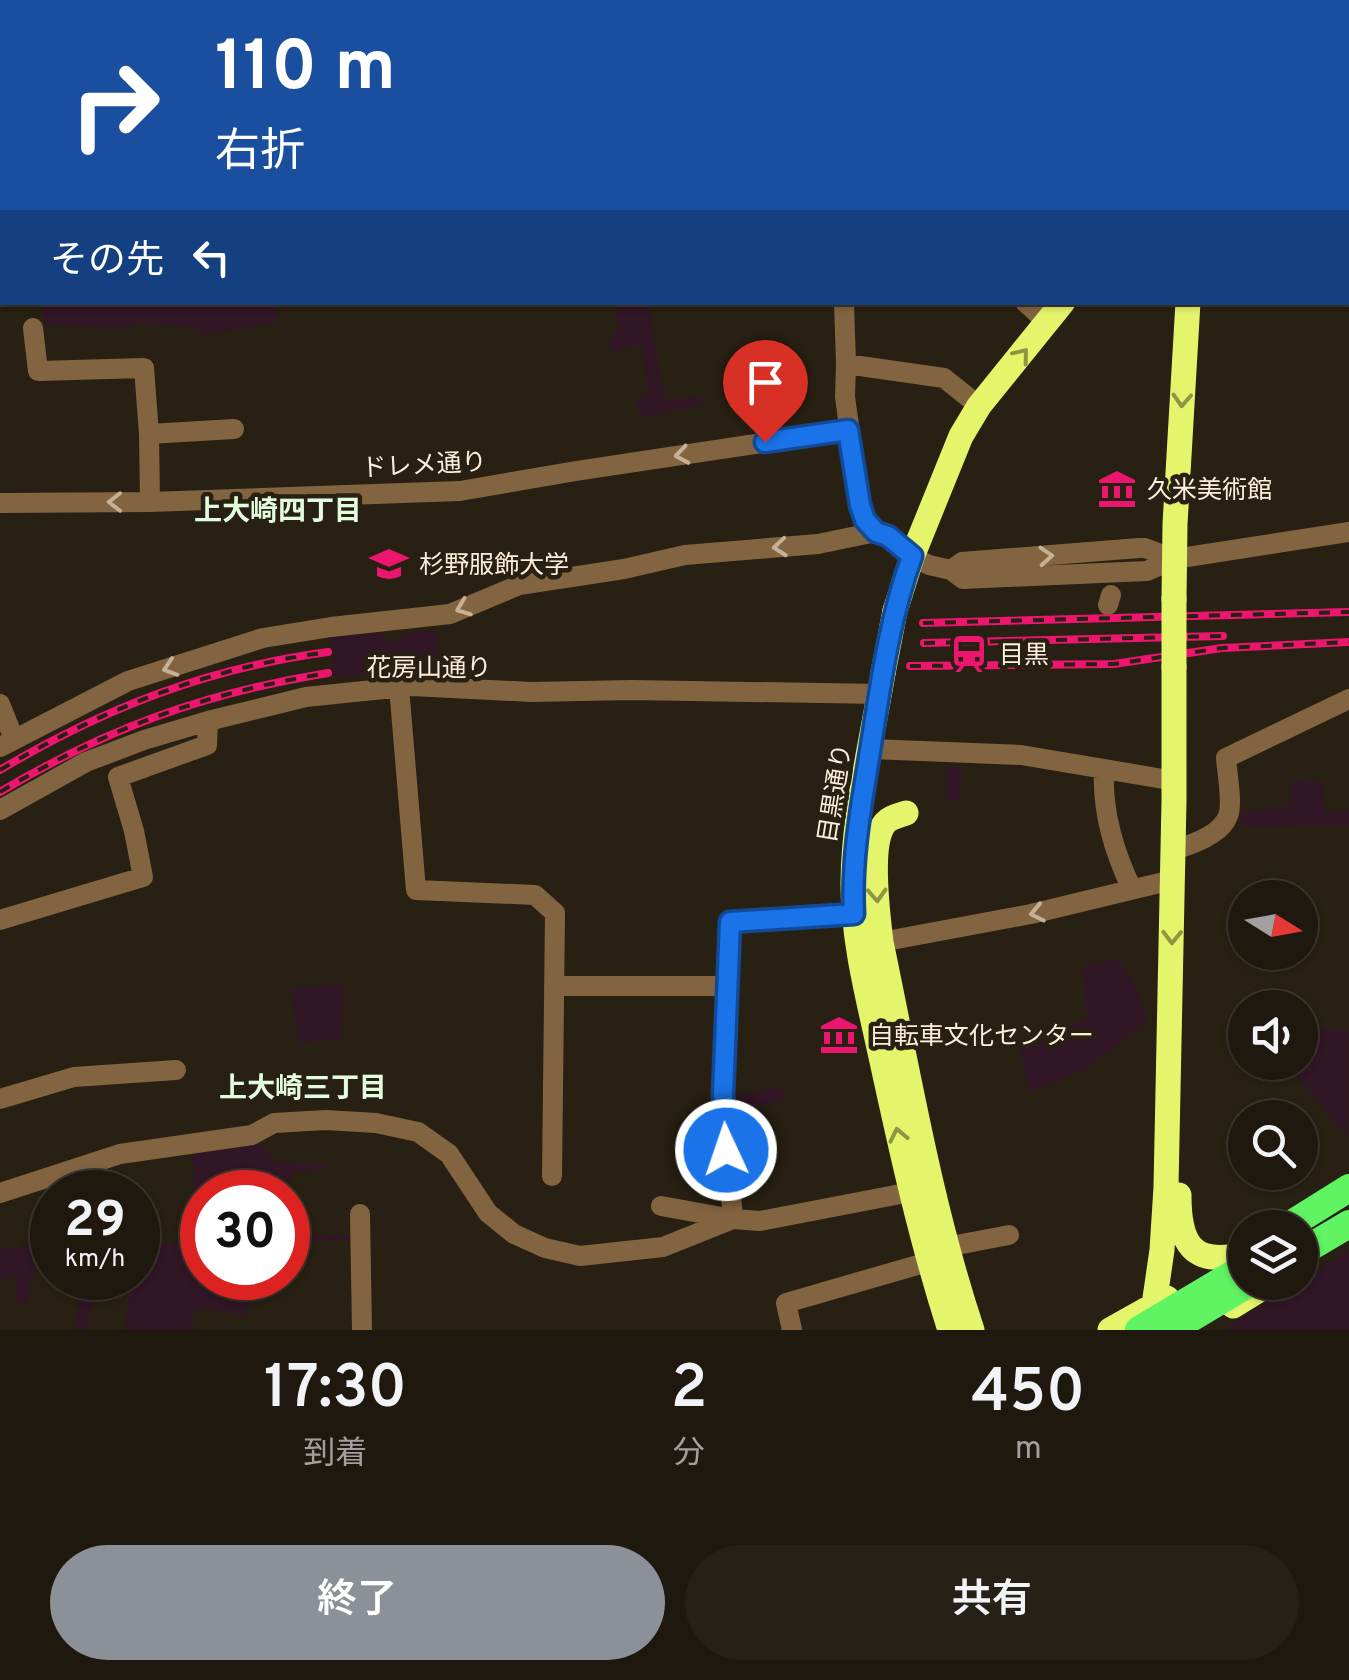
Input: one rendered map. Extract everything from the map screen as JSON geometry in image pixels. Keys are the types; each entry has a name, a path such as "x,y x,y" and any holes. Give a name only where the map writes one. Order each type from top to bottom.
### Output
{"highway":[{"path":"1318,1211 1345,1196"},
{"path":"1318,1219 1345,1196"},
{"path":"1318,1242 1349,1224"},
{"path":"1318,1256 1349,1239"},
{"path":"1139,1330 1228,1276"},
{"path":"1171,1330 1228,1296"}],"main road":[{"path":"1154,1305 1162,1250 1170,1086 1174,559 1188,305"},
{"name":"目黒通り","path":"972,1330 911,1192 866,987 854,914 854,847 895,611 912,556 951,457 979,406 1056,312"},
{"name":"目黒通り","path":"906,814 888,820 880,833 876,881 881,942 950,1330"},
{"path":"1170,1086 1180,1167 1179,1221 1184,1238 1193,1250 1228,1258"},
{"path":"1110,1330 1228,1263"},
{"path":"1194,1330 1243,1300"}],"street":[{"path":"844,305 844,397 860,505 865,520 876,532 929,565 951,570 962,562 1139,548 1174,559 1349,532"},
{"path":"33,328 38,371 144,368 150,502"},
{"path":"846,364 944,378 979,406"},
{"path":"149,434 234,429"},
{"name":"ドレメ通り","path":"0,503 460,492 848,430"},
{"path":"0,704 7,743 128,682 263,638 450,614 519,585 685,555 818,544 876,532"},
{"name":"花房山通り","path":"0,810 86,762 144,740 208,720 306,698 399,687 546,692 882,684"},
{"path":"399,687 416,890 535,895 555,913 552,1176"},
{"path":"1173,850 1222,827 1230,814 1226,758 1349,699"},
{"path":"0,920 143,877 118,778 207,745 208,720"},
{"path":"870,750 1021,754 1175,781"},
{"path":"1104,770 1106,815 1132,890"},
{"path":"881,942 1032,914 1172,880"},
{"path":"733,1219 723,1095 730,922 854,914"},
{"path":"555,986 726,986"},
{"path":"0,1099 74,1078 176,1070"},
{"path":"0,1193 120,1154 252,1135 274,1123 326,1120 376,1123 418,1132 449,1154 488,1213 514,1234 545,1248 580,1256 663,1247 733,1219"},
{"path":"661,1206 760,1221 911,1192"},
{"path":"360,1214 362,1330"},
{"path":"792,1330 786,1303 1009,1235"}],"shaded area":[{"path":"41,305 276,305 278,322 203,336 194,328 145,322 121,328 45,325"},
{"path":"616,305 648,305 665,401 698,396 701,406 648,419 641,413 637,399 651,392 645,376 643,348 610,350 611,334 618,329"},
{"path":"437,631 439,671 333,677 331,637 384,633 385,641 402,640 402,633"},
{"path":"947,763 959,768 962,784 957,800 946,803"},
{"path":"1323,780 1325,812 1349,811 1349,826 1241,827 1241,813 1292,806 1289,782"},
{"path":"1117,959 1136,988 1147,1022 1086,1069 1030,1093 1017,1039 1087,1019 1083,967"},
{"path":"343,984 342,1038 299,1044 290,988"},
{"path":"1318,1029 1348,1029 1348,1138 1300,1080 1318,1080"},
{"path":"782,1086 785,1100 729,1112 728,1098"},
{"path":"260,1141 275,1163 291,1160 291,1164 327,1164 326,1169 310,1171 193,1170 193,1155 207,1148"},
{"path":"30,1227 27,1305 16,1305 15,1276 0,1281 0,1250 29,1246"},
{"path":"310,1234 350,1236 310,1241"},
{"path":"180,1242 180,1300 250,1300 246,1316 198,1307 189,1325 198,1330 124,1330 129,1300 160,1300 160,1244"},
{"path":"1349,1250 1349,1330 1223,1330 1270,1300 1318,1300 1318,1270"},
{"path":"79,1300 93,1300 87,1330 75,1330"}],"railway":[{"path":"923,623 1349,612"},
{"path":"924,643 1223,636"},
{"path":"910,666 1114,664 1222,648 1349,642"},
{"path":"0,770 78,728 158,694 241,668 328,652"},
{"path":"0,792 79,749 158,716 240,691 328,673"}],"place":[{"name":"久米美術館","path":"1117,489"},
{"name":"杉野服飾大学","path":"389,564"},
{"name":"目黒","path":"969,654"},
{"name":"自転車文化センター","path":"839,1035"}],"district":[{"name":"上大崎四丁目","path":"278,510"},
{"name":"上大崎三丁目","path":"303,1087"}],"route":[{"path":"726,1150 723,1095 730,922 854,914 857,828 895,611 912,556 865,520 848,430 765,442"}]}
